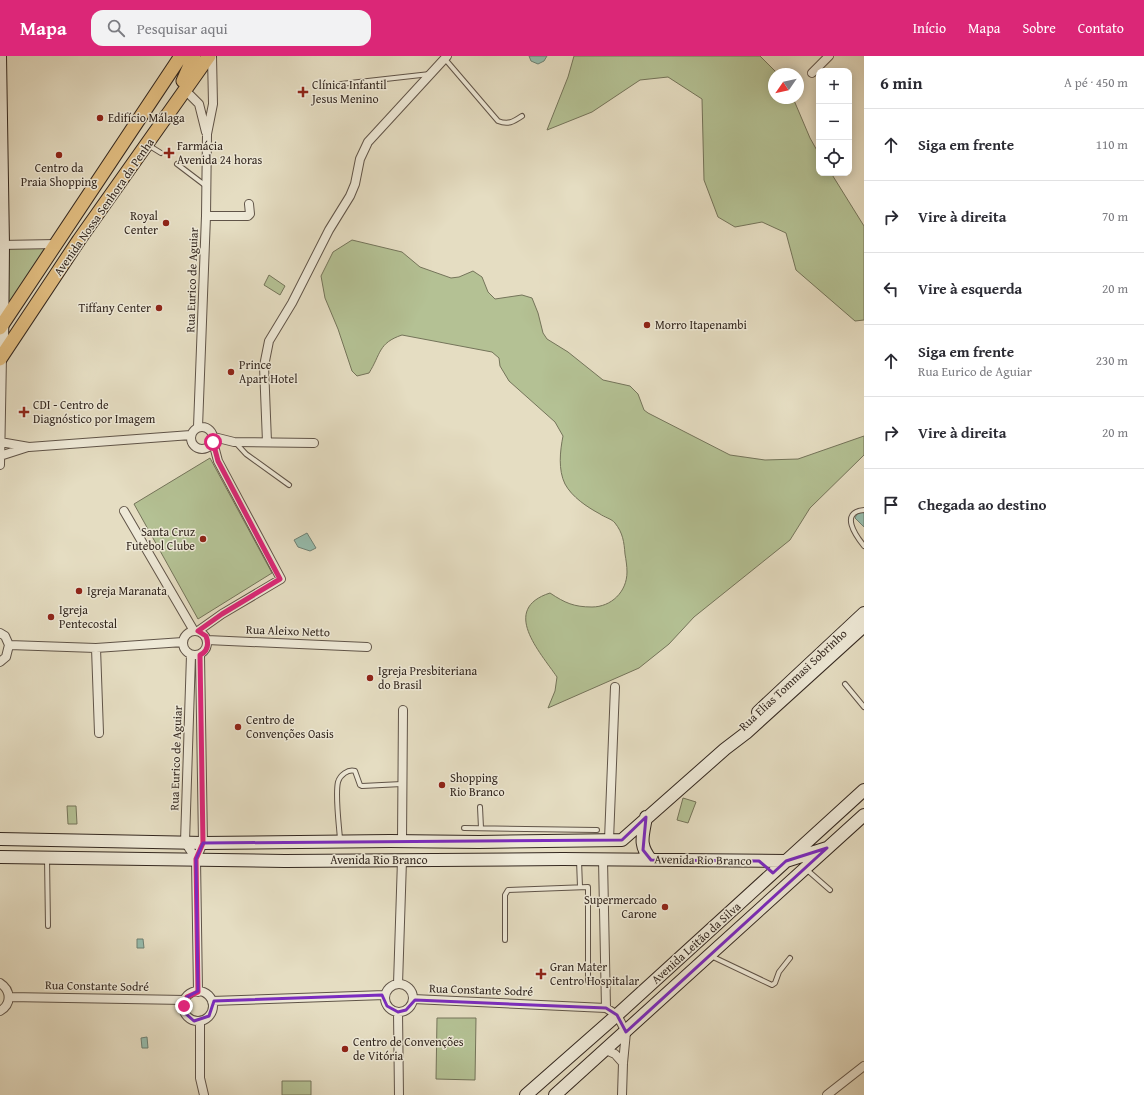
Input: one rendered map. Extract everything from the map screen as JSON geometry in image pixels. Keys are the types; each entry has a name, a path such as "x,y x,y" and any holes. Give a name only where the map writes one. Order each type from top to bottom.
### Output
{"main road":[{"name":"Avenida Nossa Senhora da Penha","path":"2,325 181,56"},
{"path":"162,123 194,60 194,56"},
{"name":"Avenida Nossa Senhora da Penha","path":"1,357 79,240 210,56"},
{"path":"56,244 79,240"}],"street":[{"path":"0,56 2,245 0,465"},
{"name":"Rua Eurico de Aguiar","path":"198,428 206,216 207,134 213,104 210,56"},
{"path":"812,73 829,56"},
{"path":"267,442 264,366 269,341 292,302 329,230 356,184 363,150 368,142 446,57"},
{"path":"185,90 199,104 206,101 213,104"},
{"name":"Rua Eurico de Aguiar","path":"199,104 207,134"},
{"path":"206,216 248,216 250,214 249,204"},
{"path":"2,245 56,244"},
{"path":"0,456 29,447 191,435 198,428 202,427 210,430 214,440 218,461 280,579 196,631 186,635 183,642 186,652 191,655 200,655 207,649 207,640 202,633 196,631 124,511"},
{"path":"191,435 193,445 202,450 211,446 214,440"},
{"path":"214,440 234,442 314,443"},
{"path":"0,442 29,447"},
{"name":"Rua Elias Tommasi Sobrinho","path":"724,749 741,728 864,613"},
{"name":"Rua Elias Tommasi Sobrinho","path":"622,840 724,749 746,734 864,626"},
{"path":"0,633 8,640 9,645 6,657 0,662"},
{"name":"Rua Aleixo Netto","path":"207,640 367,646"},
{"path":"9,645 96,648 183,642"},
{"path":"96,648 99,732"},
{"name":"Rua Eurico de Aguiar","path":"185,842 191,655"},
{"name":"Rua Eurico de Aguiar","path":"198,992 196,859 203,843 200,655"},
{"path":"609,840 615,687"},
{"path":"402,842 403,710"},
{"name":"Avenida Leitão da Silva","path":"526,1095 617,1015 864,790"},
{"name":"Avenida Leitão da Silva","path":"555,1095 864,815"},
{"path":"646,817 642,840 643,850 651,860"},
{"name":"Avenida Rio Branco","path":"0,839 203,843 402,842 585,835 609,840 622,840"},
{"path":"185,842 196,859"},
{"path":"786,861 827,848"},
{"name":"Avenida Rio Branco","path":"0,857 786,861"},
{"path":"398,984 402,860"},
{"path":"603,860 606,1008"},
{"name":"Avenida Rio Branco","path":"759,861 768,867 769,871 767,878"},
{"path":"0,983 5,987 9,997 8,1003 0,1011"},
{"path":"398,984 408,986 413,995 413,999 412,1004 406,1010 398,1012 388,1006 385,1000 385,994 390,987 398,984"},
{"path":"198,992 207,994 212,1001 212,1012 205,1020 200,1021 189,1018 185,1013 185,1000 190,994 198,992"},
{"path":"212,1001 385,994"},
{"name":"Rua Constante Sodré","path":"9,997 185,1000"},
{"name":"Rua Constante Sodré","path":"413,999 606,1008 617,1015"},
{"path":"398,1012 399,1095"},
{"path":"617,1015 626,1032 622,1095"},
{"path":"199,1095 200,1021"},
{"path":"606,1050 615,1054 623,1063"},
{"path":"827,1095 864,1066"},
{"path":"200,1078 204,1095"}],"lane":[{"path":"446,57 498,121 504,124 512,122 522,116"},
{"path":"341,84 432,73"},
{"path":"148,145 161,153"},
{"path":"177,164 206,186"},
{"path":"234,442 246,454 289,485"},
{"path":"864,510 853,514 851,526 864,546"},
{"path":"845,684 864,707"},
{"path":"340,842 337,783 343,774 351,770 355,772 360,785 362,786 402,784"},
{"path":"480,807 481,828"},
{"path":"464,828 585,835 597,830"},
{"path":"47,858 48,926"},
{"path":"579,860 580,887"},
{"path":"805,868 830,890"},
{"path":"505,940 505,895 508,890 588,888 588,981"},
{"path":"710,955 772,985 775,983 780,972 790,958"}],"highlighted area":[{"path":"646,817 643,850 651,860 759,861 773,873 786,861 827,848 626,1032 617,1015 606,1008 415,1000 406,1010 398,1012 387,1006 382,995 214,1001 209,1016 194,1021 185,1013 184,1006 187,997 198,991 196,859 203,843 622,840"}],"shaded area":[{"path":"529,56 547,56 544,61 538,64 531,61"},
{"path":"574,56 760,56 772,68 768,68 768,104 796,104 816,149 816,176 833,176 864,226 864,320 855,321 796,270 786,233 762,222 735,227 718,217 704,180 702,99 668,77 640,80 592,112 547,130 568,77"},
{"path":"352,240 402,252 420,267 451,278 459,277 473,271 482,277 488,292 495,299 522,295 532,298 538,313 543,333 547,339 568,352 603,380 630,386 638,394 644,410 648,413 730,455 765,460 798,459 864,436 864,455 810,508 790,540 694,617 669,644 639,668 548,708 555,691 557,677 534,644 528,632 526,620 528,609 535,600 550,593 565,602 580,606 592,607 605,604 617,597 624,586 627,572 624,542 621,534 614,522 585,505 568,489 563,479 560,467 560,454 563,436 555,422 509,381 500,366 499,358 492,352 402,335 394,338 384,346 369,373 357,376 352,371 338,329 325,298 321,276 333,252"},
{"path":"4,246 52,246 7,314"},
{"path":"269,275 285,286 280,295 264,285"},
{"name":"Santa Cruz Futebol Clube","path":"210,458 272,573 198,619 134,504"},
{"path":"861,512 864,513 864,527 855,518 857,514"},
{"path":"307,533 316,548 310,551 298,547 294,540"},
{"path":"683,798 696,802 688,823 677,820"},
{"path":"67,806 76,806 77,824 68,824"},
{"path":"137,939 143,939 144,948 137,948"},
{"path":"437,1018 476,1018 475,1080 436,1079"},
{"path":"147,1037 148,1048 142,1048 141,1038"},
{"path":"282,1081 311,1081 311,1095 282,1095"}],"place":[{"name":"Clínica Infantil Jesus Menino","path":"303,92"},
{"name":"Edifício Málaga","path":"100,118"},
{"name":"Farmácia Avenida 24 horas","path":"169,153"},
{"name":"Centro da Praia Shopping","path":"59,155"},
{"name":"Royal Center","path":"166,223"},
{"name":"Tiffany Center","path":"159,308"},
{"name":"Morro Itapenambi","path":"647,325"},
{"name":"Prince Apart Hotel","path":"231,372"},
{"name":"CDI - Centro de Diagnóstico por Imagem","path":"24,412"},
{"name":"Santa Cruz Futebol Clube","path":"203,539"},
{"name":"Igreja Maranata","path":"79,591"},
{"name":"Igreja Pentecostal","path":"51,617"},
{"name":"Igreja Presbiteriana do Brasil","path":"370,678"},
{"name":"Centro de Convenções Oasis","path":"238,727"},
{"name":"Shopping Rio Branco","path":"442,785"},
{"name":"Supermercado Carone","path":"665,907"},
{"name":"Gran Mater Centro Hospitalar","path":"541,974"},
{"name":"Centro de Convenções de Vitória","path":"345,1049"}],"route":[{"path":"184,1006 185,1000 190,994 198,992 196,859 203,843 200,655 204,653 208,645 206,636 198,631 222,614 280,579 218,461 213,442"}]}
